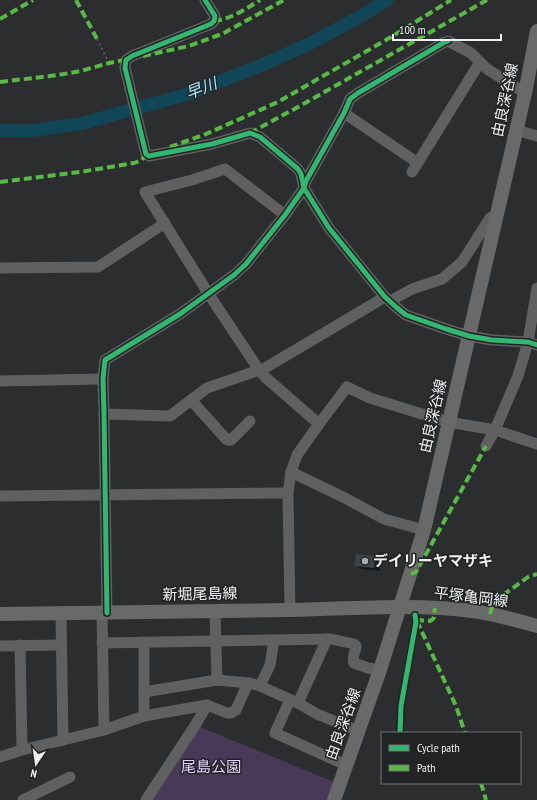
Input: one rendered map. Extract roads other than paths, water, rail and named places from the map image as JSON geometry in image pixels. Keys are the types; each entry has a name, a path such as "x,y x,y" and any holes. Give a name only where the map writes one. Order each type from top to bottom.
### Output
{"main road":[{"name":"由良深谷線","path":"334,800 380,670 424,530 525,93 537,31"},
{"name":"新堀尾島線","path":"0,614 400,608"},
{"name":"平塚亀岡線","path":"400,608 435,608 472,611 509,618 537,626"}],"street":[{"path":"205,0 215,16 214,21 211,24 132,56 126,60 125,68 146,154 149,156 212,144 250,133 260,137 298,168 304,188 328,228 387,299 406,315 446,330 469,336 492,340 532,343"},
{"path":"104,730 102,643 104,613 105,495 103,379 105,360 180,314 234,275 246,264 285,215 304,188 306,181 344,114 350,99 358,93 443,43 448,42 471,53 487,69 525,93"},
{"path":"344,114 415,167 480,62"},
{"path":"516,130 537,136"},
{"path":"285,215 225,169 192,180 145,192 208,293 259,370 319,424"},
{"path":"104,414 170,416 207,388 265,368 387,299 442,279 462,262 490,218 497,214"},
{"path":"0,268 98,267 165,223"},
{"path":"486,446 495,430 532,343 537,288"},
{"path":"0,381 103,379"},
{"path":"290,610 288,493 291,472 297,455 347,387 370,398 448,422 495,430 537,444"},
{"path":"191,400 228,440 231,440 250,421"},
{"path":"291,472 384,519 424,530"},
{"path":"0,496 288,493"},
{"path":"214,611 217,680"},
{"path":"61,614 63,740"},
{"path":"327,639 294,702 275,733 346,766"},
{"path":"102,643 331,639 354,644 356,646 353,658 354,663 380,670"},
{"path":"260,686 270,665 274,640"},
{"path":"144,642 144,716"},
{"path":"0,646 61,645"},
{"path":"20,646 22,750"},
{"path":"144,692 217,680 248,683 260,686 317,714 358,731"},
{"path":"0,757 22,750 104,730 144,716 207,704 227,713 231,713 236,710 248,683"},
{"path":"146,800 196,724 207,704"},
{"path":"23,800 70,777"}],"waterway":[{"name":"早川","path":"0,130 25,131 80,124 188,94 262,65 309,44 387,0"}],"place":[{"name":"デイリーヤマザキ","path":"365,561"}],"park label":[{"name":"尾島公園","path":"211,767"}]}
